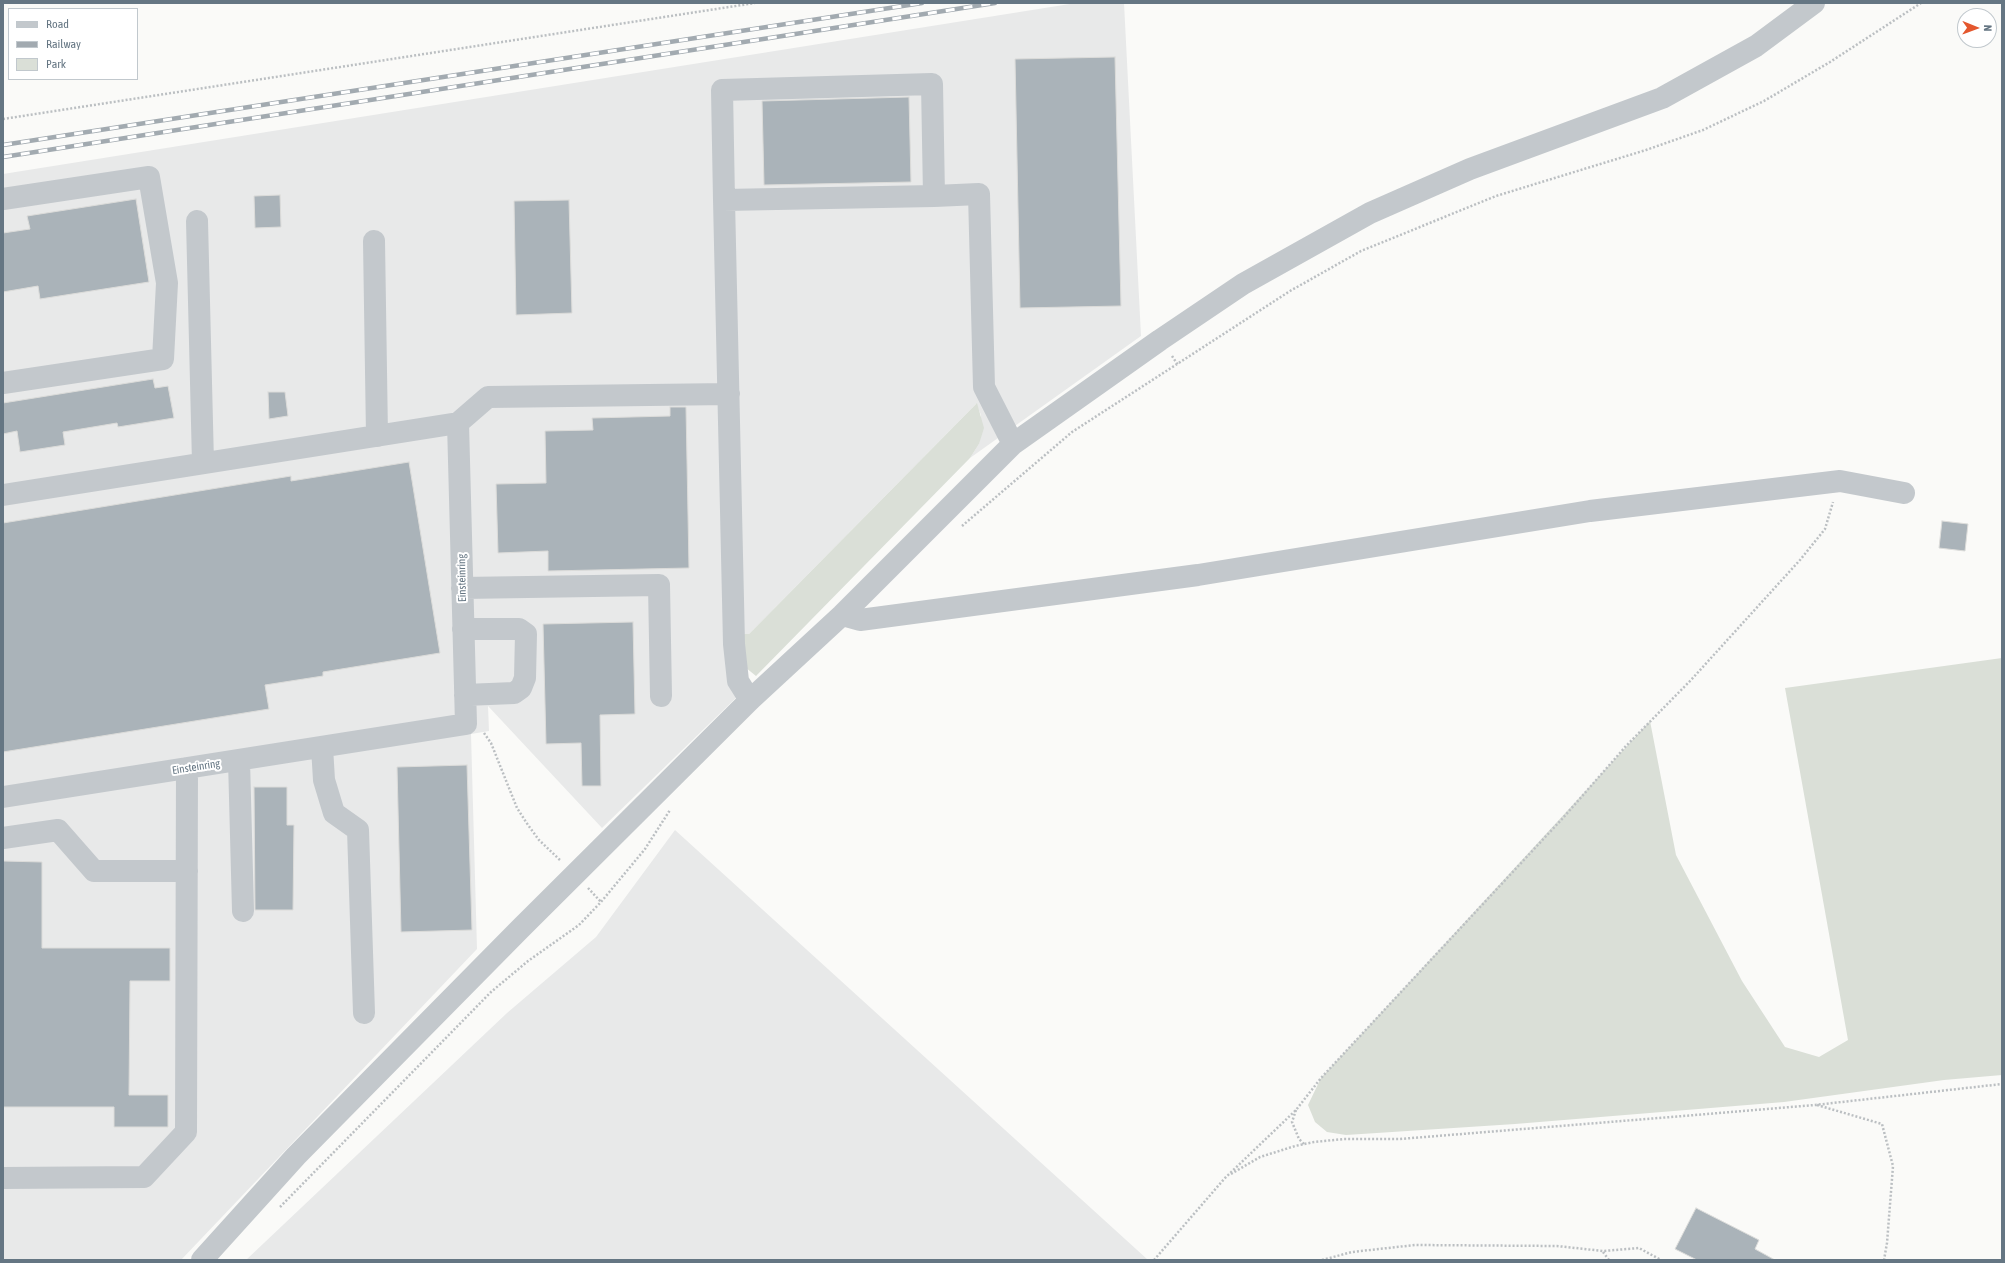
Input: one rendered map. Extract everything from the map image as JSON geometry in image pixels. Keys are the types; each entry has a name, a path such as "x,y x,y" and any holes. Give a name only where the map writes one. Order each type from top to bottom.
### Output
{"street":[{"path":"202,1260 296,1156 750,700 842,615 1014,444 1160,340 1237,289 1370,213 1470,169 1662,98 1756,46 1814,3"},
{"path":"750,700 738,681 734,644 722,90 932,84 934,196"},
{"path":"3,199 149,176 166,283 163,359 3,383"},
{"path":"724,200 979,194 984,387 1014,444"},
{"path":"197,221 203,463"},
{"path":"374,241 377,436"},
{"path":"3,495 458,423 488,397 729,394"},
{"name":"Einsteinring","path":"3,797 466,724 458,423"},
{"path":"842,615 860,620 1182,577 1590,511 1840,481 1904,493"},
{"path":"462,588 659,585 661,696"},
{"path":"463,629 519,629 526,634 525,678 521,688 514,693 465,695"},
{"path":"322,747 324,780 334,813 358,830 364,1013"},
{"path":"239,760 244,911"},
{"path":"3,1178 144,1177 186,1132 188,768"},
{"path":"3,838 58,830 94,871 187,871"}],"path":[{"path":"3,119 755,3"},
{"path":"957,530 1072,432 1290,291 1361,251 1496,196 1646,150 1703,130 1778,93 1830,62 1921,3"},
{"path":"1154,1260 1225,1178 1296,1110 1327,1072 1562,819 1626,746 1691,680 1800,560 1825,529 1840,481"},
{"path":"466,724 482,731 491,743 521,814 539,840 563,862"},
{"path":"277,1209 491,992 528,961 579,925 601,902 645,849 675,805"},
{"path":"584,885 601,902"},
{"path":"1225,1178 1260,1157 1304,1144 1344,1139 1400,1139 1495,1132 1815,1105 2002,1084"},
{"path":"1815,1105 1882,1124 1893,1166 1887,1243 1884,1260"},
{"path":"1296,1110 1292,1122 1299,1138 1304,1144"},
{"path":"1322,1260 1352,1252 1415,1245 1557,1246 1603,1251 1639,1248 1661,1260"},
{"path":"1603,1251 1609,1260"}],"shaded area":[{"path":"1076,3 1124,3 1141,336 970,458 979,444 981,415 976,404 749,634 737,634 743,691 602,828 488,706 489,731 471,734 477,949 181,1260 3,1260 3,174"},
{"path":"675,830 1147,1259 246,1260 507,1013 596,937"}],"green space":[{"path":"977,403 984,428 979,444 970,458 756,676 740,663 737,634 749,634"},
{"path":"2002,658 2002,1075 1944,1080 1784,1102 1515,1124 1346,1135 1327,1132 1315,1122 1308,1105 1321,1078 1650,721 1676,855 1742,981 1785,1047 1819,1057 1848,1040 1785,688"}],"building":[{"path":"1115,57 1121,306 1020,308 1015,59"},
{"path":"909,97 911,182 764,185 762,101"},
{"path":"280,195 281,227 255,228 254,196"},
{"path":"136,199 149,282 40,299 38,286 3,292 3,233 30,229 27,216"},
{"path":"569,200 572,313 516,315 514,201"},
{"path":"153,379 155,388 168,386 174,418 118,427 117,423 63,432 65,445 20,452 17,431 3,434 3,403"},
{"path":"268,392 285,392 288,416 269,419"},
{"path":"670,407 686,407 689,568 548,571 548,551 498,553 496,484 546,483 545,431 593,430 592,418 670,416"},
{"path":"409,462 440,653 323,672 323,676 265,685 269,709 3,752 3,523 291,476 291,481"},
{"path":"1942,521 1968,524 1965,551 1939,548"},
{"path":"633,622 635,714 600,715 601,786 582,786 581,743 546,744 543,624"},
{"path":"467,765 472,930 401,932 397,767"},
{"path":"254,787 287,787 287,825 294,825 293,910 255,910"},
{"path":"3,861 42,862 42,948 170,948 170,981 130,981 129,1095 168,1095 168,1127 114,1127 114,1107 3,1107"},
{"path":"1696,1208 1759,1240 1755,1249 1775,1260 1697,1260 1675,1249"}],"railway":[{"path":"3,145 922,3"},
{"path":"3,157 995,3"}]}
